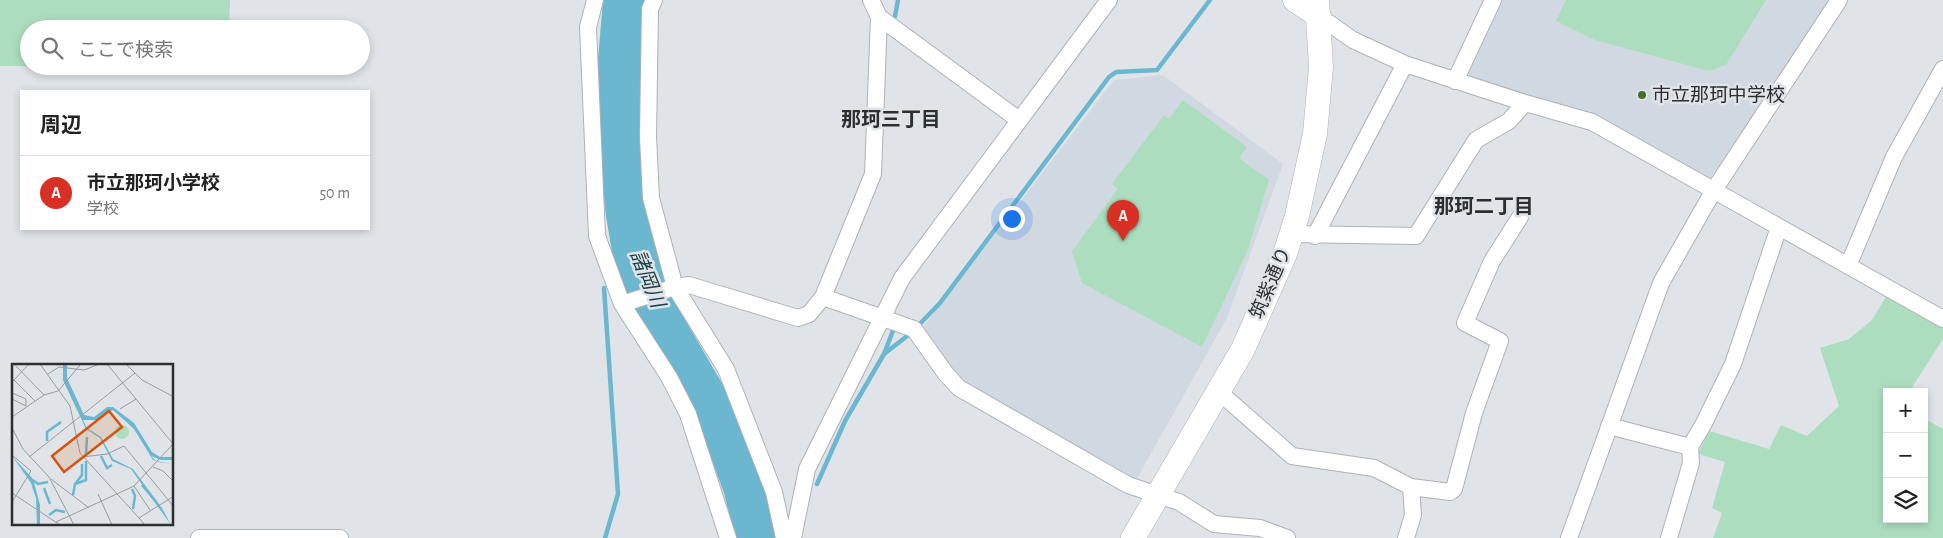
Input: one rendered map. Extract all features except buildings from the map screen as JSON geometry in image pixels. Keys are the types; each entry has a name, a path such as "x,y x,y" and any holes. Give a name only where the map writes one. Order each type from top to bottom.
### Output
{"street":[{"path":"595,0 588,27 597,236 622,304 669,377 688,414 728,538"},
{"path":"654,0 650,9 648,137 651,198 675,287 726,369 774,492 784,538"},
{"path":"622,304 675,287 689,285 798,318 809,314 823,297 873,174 879,17 871,0"},
{"path":"793,538 807,469 880,318 902,278 1109,0"},
{"path":"1295,0 1318,8 1353,40 1405,64 1525,103 1592,122 1943,318"},
{"path":"1455,81 1493,0"},
{"path":"1569,538 1661,282 1714,190 1839,0"},
{"name":"筑紫通り","path":"1134,538 1243,349 1270,290 1291,234 1315,134 1321,67 1318,8"},
{"path":"879,17 1019,120"},
{"path":"1315,236 1405,64"},
{"path":"1848,266 1894,157 1943,69"},
{"path":"1291,234 1315,236 1416,236 1476,140 1509,120 1525,103"},
{"path":"1219,392 1292,456 1374,468 1412,487 1450,492 1454,489 1474,413 1500,340 1465,323 1492,261 1520,217"},
{"path":"1669,538 1691,463 1690,447 1733,364 1779,227"},
{"path":"823,297 914,329 946,374 959,388 1128,485 1179,502 1214,524 1260,528 1287,538"},
{"path":"1610,426 1690,447"},
{"path":"1406,538 1413,515 1412,487"},
{"path":"199,538 340,538"}],"shaded area":[{"name":"市立那珂中学校","path":"1501,0 1831,0 1710,179 1616,130 1461,78"},
{"path":"1163,75 1283,164 1227,318 1135,482 961,383 921,330 1114,80"}],"green space":[{"path":"0,0 230,0 229,20 20,20 20,66 0,66"},
{"path":"1566,0 1766,0 1726,65 1709,71 1595,40 1556,21"},
{"path":"1183,100 1247,147 1239,158 1269,180 1247,252 1202,347 1082,283 1072,251 1118,189 1112,184 1164,115 1169,119"},
{"path":"1886,297 1943,328 1943,339 1912,388 1883,388 1883,523 1928,523 1928,421 1943,429 1943,538 1713,538 1722,513 1712,508 1725,462 1698,454 1709,431 1769,449 1781,425 1807,436 1839,406 1820,348 1849,339 1872,320"}],"water":[{"name":"諸岡川","path":"603,0 648,0 645,8 641,49 641,129 676,304 730,397 764,480 779,538 735,538 724,493 692,407 634,318 615,270 606,216 597,134 598,59"}],"waterway":[{"path":"895,16 898,0"},
{"path":"884,354 911,333 940,303 1109,77 1116,72 1157,70 1210,0"},
{"path":"604,288 618,494 605,538"},
{"path":"817,484 845,421 884,354 894,328"}],"place":[{"name":"市立那珂中学校","path":"1642,95"},
{"name":"市立那珂小学校","path":"1123,241"}],"district":[{"name":"那珂三丁目","path":"891,120"},
{"name":"那珂二丁目","path":"1484,207"}]}
